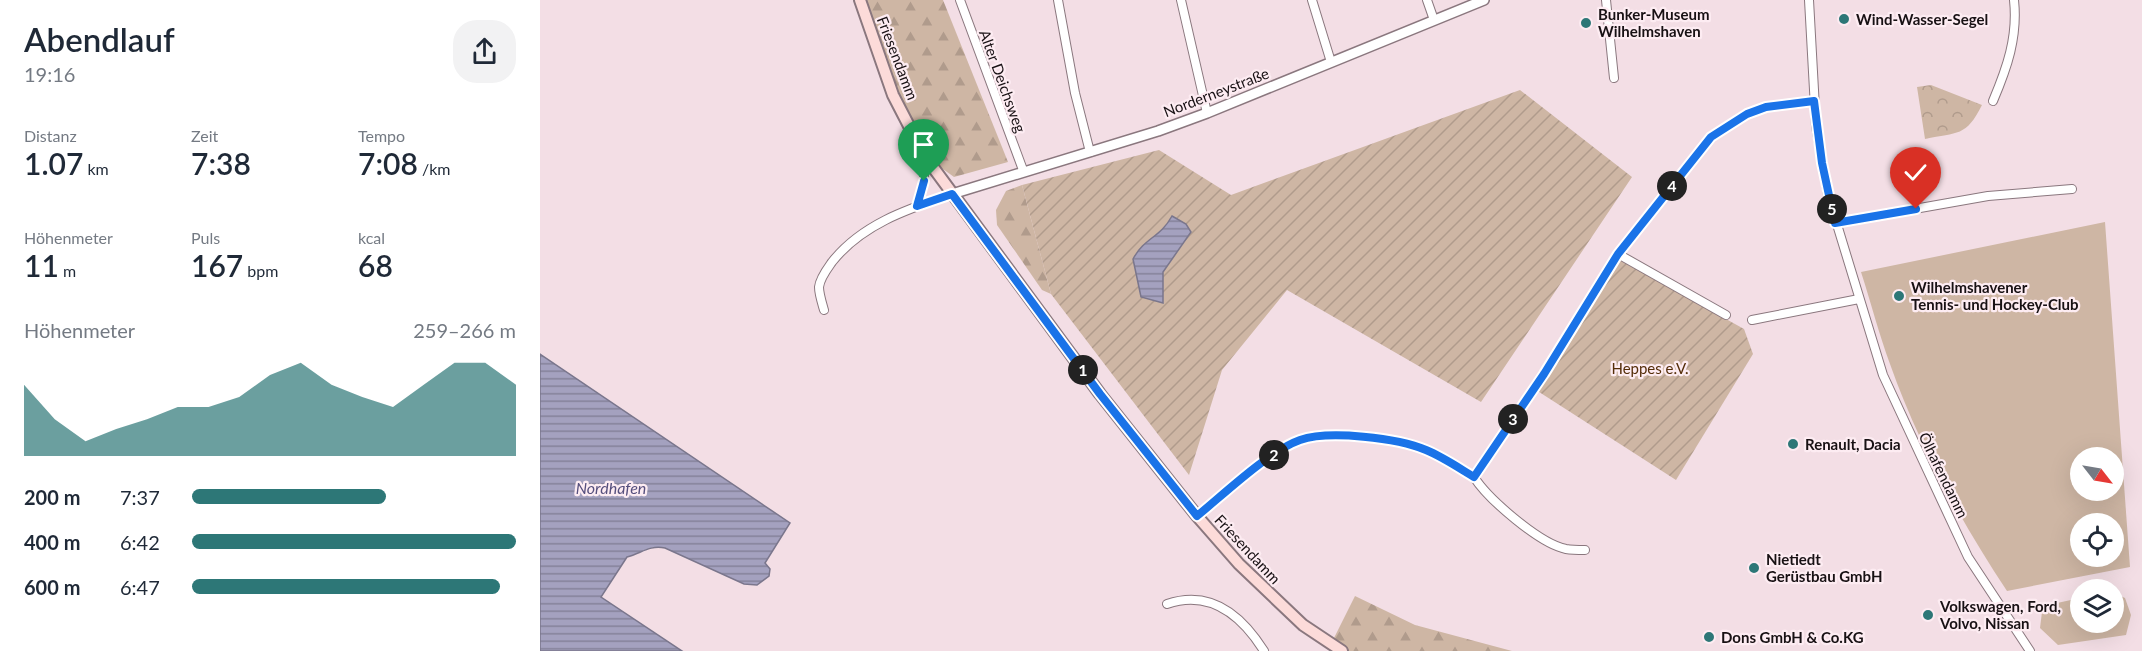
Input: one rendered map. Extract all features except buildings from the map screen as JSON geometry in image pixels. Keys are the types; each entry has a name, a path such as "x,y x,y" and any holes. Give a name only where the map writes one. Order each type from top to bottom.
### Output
{"main road":[{"name":"Friesendamm","path":"860,0 893,95 924,155 1100,394 1197,516 1239,564 1285,609 1315,634 1342,651"}],"street":[{"name":"Alter Deichsweg","path":"960,0 1023,170"},
{"path":"1058,0 1075,93 1090,152"},
{"path":"1181,0 1207,113"},
{"path":"1312,0 1332,62"},
{"path":"1427,0 1434,20"},
{"name":"Norderneystraße","path":"952,194 1207,113 1484,0"},
{"path":"1606,0 1614,78"},
{"name":"Ölhafendamm","path":"1809,0 1814,101 1822,163 1835,223 1883,375 1968,557 2030,651"},
{"path":"1993,101 2009,64 2016,19 2014,0"},
{"path":"1474,477 1544,374 1618,254 1711,137 1747,114 1766,107 1814,101"},
{"path":"917,206 924,181 924,155"},
{"path":"1835,223 1988,196 2072,189"},
{"path":"824,310 820,284 837,256 873,226 917,206 952,194"},
{"path":"1618,254 1726,315"},
{"path":"1752,320 1859,299"},
{"path":"1197,516 1286,447 1317,436 1357,438 1408,444 1438,455 1474,477 1482,490 1523,525 1561,548 1585,550"},
{"path":"1167,604 1193,599 1221,606 1250,628 1264,651"}],"green space":[{"path":"862,0 943,0 1008,162 954,177 936,164 894,95"},
{"path":"1931,85 1982,105 1966,128 1953,134 1925,139 1917,87"},
{"path":"1520,90 1632,177 1481,402 1287,290 1222,370 1189,475 1051,294 1022,185 1159,150 1231,195"},
{"path":"1022,185 1051,294 1042,290 997,225 996,210 1006,191"},
{"path":"2105,222 2121,447 2070,447 2070,501 2124,501 2124,484 2130,567 2007,591 1941,480 1913,423 1886,353 1861,272"},
{"name":"Heppes e.V.","path":"1618,259 1744,329 1753,354 1676,480 1536,390"},
{"path":"1355,596 1415,625 1512,651 1348,651 1332,642"},
{"path":"2124,598 2131,615 2126,635 2058,645 2040,628 2042,612 2048,605 2070,600 2070,633 2124,633"}],"water":[{"path":"1172,216 1186,224 1191,232 1163,272 1163,303 1141,297 1133,259 1142,246 1163,229"},
{"name":"Nordhafen","path":"540,354 790,523 765,563 770,569 769,576 757,585 744,584 665,548 650,548 627,557 601,597 682,651 540,651"}],"place":[{"name":"Wind-Wasser-Segel","path":"1844,19"},
{"name":"Bunker-Museum Wilhelmshaven","path":"1586,23"},
{"name":"Wilhelmshavener Tennis- und Hockey-Club","path":"1899,296"},
{"name":"Renault, Dacia","path":"1793,444"},
{"name":"Nietiedt Gerüstbau GmbH","path":"1754,568"},
{"name":"Volkswagen, Ford, Volvo, Nissan","path":"1928,615"},
{"name":"Dons GmbH & Co.KG","path":"1709,637"}],"route":[{"path":"924,181 917,206 952,194 1100,394 1197,516 1286,447 1300,440 1317,436 1386,440 1408,444 1438,455 1474,477 1544,374 1618,254 1711,137 1747,114 1766,107 1814,101 1822,163 1835,223 1916,209"}]}
